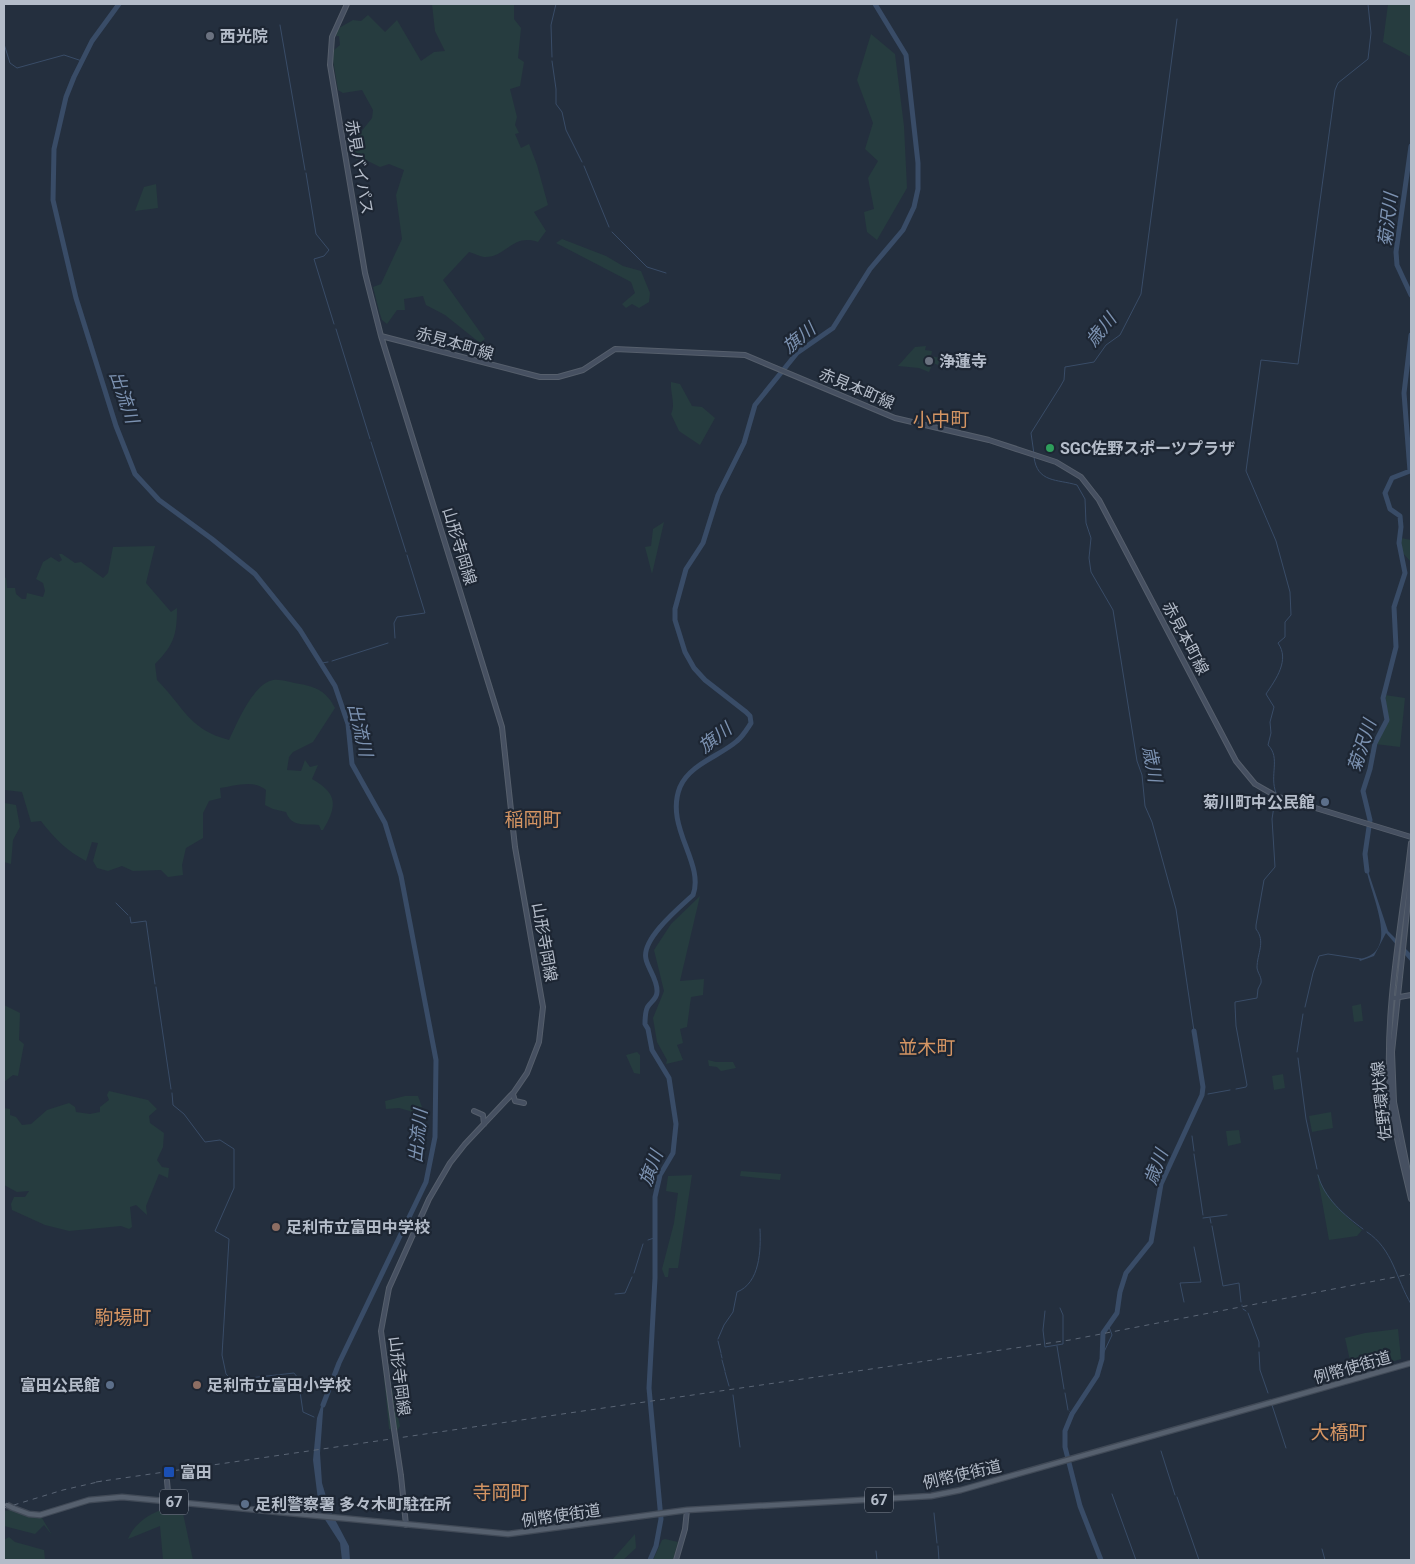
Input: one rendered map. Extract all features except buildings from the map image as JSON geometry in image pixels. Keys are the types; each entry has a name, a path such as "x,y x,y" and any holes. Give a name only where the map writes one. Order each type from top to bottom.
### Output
{"main road":[{"name":"赤見バイパス","path":"347,4 332,37 330,65 365,274 381,336"},
{"name":"赤見本町線","path":"381,336 540,377 558,377 583,370 609,351 619,348 740,354 773,365 895,418 977,436 1034,455 1074,472 1096,493 1227,744 1249,779 1262,789 1276,796 1411,837"},
{"name":"山形寺岡線","path":"381,336 502,727 515,847 543,1007 541,1030 536,1052 527,1073 514,1092 458,1153 435,1188 386,1298 381,1331 382,1344 406,1525"},
{"path":"1411,843 1394,998 1411,995"},
{"path":"1401,941 1411,874"},
{"name":"佐野環状線","path":"1394,998 1392,1044 1393,1091 1398,1130 1411,1186"},
{"name":"佐野環状線","path":"1394,998 1389,1052 1390,1097 1411,1200"},
{"path":"514,1092 515,1101 524,1103"},
{"path":"474,1111 483,1114 484,1124"},
{"name":"例幣使街道","path":"406,1525 505,1534 574,1527 685,1510 931,1496 956,1492 1411,1363"},
{"path":"167,1481 169,1502"},
{"name":"67","path":"5,1504 38,1515 83,1501 105,1498 169,1502 406,1525"},
{"path":"676,1560 685,1529 685,1510"}],"green space":[{"path":"432,4 514,4 514,19 521,28 518,58 524,62 520,86 510,89 517,117 515,125 519,133 515,134 521,148 529,144 548,205 534,212 546,231 538,242 529,240 515,243 492,256 484,257 469,252 443,280 485,339 480,343 445,315 426,305 423,296 404,299 405,310 397,310 387,324 382,320 373,287 381,284 402,239 396,195 404,170 389,164 380,167 362,158 356,160 353,142 372,118 373,110 362,90 343,93 338,90 333,60 334,50 340,45 339,36 336,36 339,28 353,20 361,21 368,15 385,32 397,20 421,61 434,52 445,51 435,31"},
{"path":"1388,4 1411,4 1411,57 1383,42"},
{"path":"871,34 895,54 904,126 907,188 877,240 867,232 864,212 874,209 868,178 878,161 865,149 873,123 857,80"},
{"path":"156,184 158,208 135,211 144,187"},
{"path":"562,239 606,256 623,266 641,271 650,293 649,302 639,308 632,304 626,308 622,304 635,293 631,282 556,243"},
{"path":"926,346 925,350 932,351 931,356 940,358 938,365 933,363 929,372 919,368 898,366 915,347"},
{"path":"671,382 680,384 692,406 702,407 715,418 700,445 679,431 671,414 673,406"},
{"path":"664,522 652,574 645,547 651,546 653,529"},
{"path":"1401,538 1411,540 1411,562 1401,551"},
{"path":"155,546 146,583 171,612 177,608 173,639 155,664 157,680 196,724 204,730 229,740 252,696 266,683 273,680 306,685 316,689 329,698 335,708 313,742 293,752 289,757 287,770 301,771 305,760 310,767 318,765 312,779 326,789 332,800 333,807 323,830 321,830 319,825 295,822 288,817 286,812 265,805 266,790 261,787 244,784 220,788 221,798 209,801 203,813 203,838 186,848 182,865 183,875 168,877 161,870 133,871 122,866 108,871 97,868 93,861 98,843 92,842 86,861 61,844 41,821 31,822 22,792 5,790 4,794 4,577 6,578 7,588 15,588 16,594 22,599 26,599 27,593 43,597 45,591 43,583 36,579 43,562 51,557 59,562 62,560 59,554 62,554 75,563 81,562 103,578 108,573 113,547"},
{"path":"1385,695 1405,698 1400,747 1375,744 1388,718"},
{"path":"4,796 5,803 16,805 20,827 13,840 11,864 4,862"},
{"path":"700,896 680,981 704,979 703,995 691,997 687,1027 680,1029 683,1043 677,1045 683,1060 666,1064 667,1060 657,1042 653,1018 664,991 654,950 671,924"},
{"path":"1361,1004 1363,1021 1354,1022 1352,1006"},
{"path":"4,1005 20,1013 19,1040 24,1044 18,1076 13,1075 4,1082"},
{"path":"637,1052 640,1055 640,1074 634,1073 626,1055"},
{"path":"708,1060 733,1062 736,1068 721,1071 717,1067 709,1066"},
{"path":"1283,1074 1285,1088 1274,1090 1272,1076"},
{"path":"109,1091 148,1100 157,1109 149,1116 150,1123 164,1133 163,1147 157,1160 162,1167 169,1168 168,1178 159,1174 146,1206 147,1215 136,1205 130,1207 132,1227 129,1229 121,1226 69,1231 45,1225 12,1210 11,1204 14,1197 25,1197 29,1191 17,1192 4,1185 4,1108 10,1109 10,1115 16,1117 22,1125 31,1124 47,1110 69,1103 75,1107 76,1112 90,1114 100,1112 100,1107 109,1100 107,1095"},
{"path":"405,1096 418,1096 422,1107 413,1112 399,1108 386,1109 385,1101"},
{"path":"1331,1112 1333,1128 1312,1132 1309,1116"},
{"path":"1239,1130 1241,1143 1228,1146 1226,1131"},
{"path":"741,1171 781,1174 780,1180 740,1176"},
{"path":"1317,1173 1325,1190 1335,1204 1362,1230 1357,1236 1329,1240"},
{"path":"692,1175 678,1268 669,1268 668,1277 665,1277 662,1269 674,1223 678,1193 666,1191 668,1176"},
{"path":"1398,1329 1401,1359 1353,1374 1345,1338 1365,1333"},
{"path":"383,1366 392,1430 389,1429"},
{"path":"387,1367 400,1426 397,1431 392,1430 396,1429"},
{"path":"181,1504 193,1560 163,1560 160,1526 128,1539 137,1525 150,1515 165,1508"},
{"path":"10,1510 42,1518 52,1535 44,1525 35,1534 4,1526 4,1511"},
{"path":"635,1534 636,1548 623,1560 612,1560"},
{"path":"9,1537 15,1542 44,1550 45,1560 4,1560 4,1540"},
{"path":"662,1540 678,1542 673,1560 653,1560"}],"water":[{"path":"1366,865 1388,931 1411,954 1411,962 1386,933 1374,956 1360,961 1359,959 1372,954 1379,945 1381,933 1380,919"},
{"path":"324,1398 320,1453 322,1483 330,1510 349,1546 350,1560 342,1560 340,1543 324,1518 318,1500 313,1460 317,1418"}],"waterway":[{"name":"出流川","path":"119,4 92,41 74,77 66,97 54,149 53,200 76,298 116,426 135,474 159,500 255,574 300,630 335,686 348,724 352,764 385,823 401,876 436,1060 435,1137 426,1182 339,1363 323,1405"},
{"path":"552,57 551,25 556,4"},
{"name":"旗川","path":"650,1560 656,1546 661,1519 649,1388 655,1278 655,1197 660,1175 673,1153 676,1124 669,1078 652,1050 648,1029 645,1024 647,1009 657,994 656,983 647,963 646,951 655,933 693,895 695,883 694,870 677,816 676,802 680,787 698,766 737,741 751,723 750,716 746,712 705,680 694,668 685,652 675,620 675,609 686,569 703,543 718,495 744,443 755,405 797,353 833,328 870,269 903,230 914,207 918,189 918,163 906,55 875,4"},
{"path":"1276,793 1274,786 1274,755 1268,745 1271,733 1270,722 1274,707 1266,694 1277,676 1282,663 1283,656 1278,643 1285,637 1285,622 1291,615 1290,592 1276,541 1246,471 1261,360 1298,364 1335,90 1338,83 1368,59 1371,33 1368,4"},
{"name":"歳川","path":"1034,454 1031,433 1064,380 1065,367 1094,362 1106,345 1120,335 1141,294 1177,19"},
{"path":"280,25 305,170"},
{"path":"4,44 10,63 17,68 64,55 82,61"},
{"path":"552,61 556,104 562,112 566,130 582,162"},
{"name":"菊沢川","path":"1411,146 1396,252 1397,265 1411,295"},
{"path":"584,166 609,227"},
{"path":"306,173 316,234 329,250 324,256 314,259 334,324"},
{"path":"612,232 647,267 666,273"},
{"path":"336,329 370,439"},
{"name":"菊沢川","path":"1367,871 1365,854 1370,820 1363,791 1375,743 1387,720 1383,698 1396,647 1394,607 1405,573 1399,543 1400,516 1390,509 1385,493 1392,478 1410,471 1404,393 1411,335"},
{"path":"371,442 406,552"},
{"name":"歳川","path":"1034,457 1039,472 1049,478 1077,485 1085,499 1086,523 1091,538 1089,558 1091,572 1113,610 1137,761 1142,775 1145,806 1152,822 1176,909 1194,1031"},
{"path":"395,638 394,623 397,617 425,613 407,555"},
{"path":"332,661 388,643"},
{"name":"出流川","path":"322,663 328,662"},
{"path":"1236,1089 1246,1087 1247,1085 1236,1026 1235,1002 1257,998 1261,983 1257,968 1261,943 1256,925 1264,880 1275,867 1272,819 1275,800"},
{"path":"116,903 128,915"},
{"path":"130,917 131,923 146,921 155,984"},
{"name":"菊沢川","path":"1305,1007 1319,956 1328,954 1361,959"},
{"path":"156,987 171,1089"},
{"name":"菊沢川","path":"1297,1052 1303,1014"},
{"name":"歳川","path":"1101,1560 1080,1506 1065,1447 1065,1431 1072,1414 1097,1376 1102,1359 1103,1333 1117,1313 1120,1292 1126,1273 1151,1242 1161,1184 1202,1095 1203,1087 1194,1031"},
{"name":"菊沢川","path":"1298,1058 1306,1119 1317,1169"},
{"path":"1208,1094 1230,1090"},
{"path":"172,1093 173,1105 184,1114 205,1142 220,1140 234,1149 234,1188 215,1231 229,1239 222,1355 226,1374 232,1380 294,1373 298,1378 303,1412 314,1417"},
{"path":"1192,1136 1194,1151"},
{"path":"1194,1154 1203,1215"},
{"name":"菊沢川","path":"1318,1175 1330,1199 1342,1212 1363,1229"},
{"path":"1203,1218 1227,1215"},
{"path":"1210,1218 1211,1223"},
{"path":"1212,1226 1223,1286 1239,1283 1241,1302"},
{"path":"718,1339 724,1325 733,1312 737,1292 745,1288 755,1274 758,1265 760,1229"},
{"name":"菊沢川","path":"1367,1232 1383,1247 1411,1304"},
{"path":"648,1240 654,1238"},
{"path":"634,1273 643,1244"},
{"path":"1184,1302 1180,1283 1201,1282 1194,1247"},
{"path":"615,1294 625,1293 632,1277"},
{"path":"1045,1311 1043,1330 1045,1347 1063,1344 1063,1315 1060,1308"},
{"path":"1248,1313 1259,1342 1259,1347"},
{"path":"1103,1354 1112,1335 1108,1324"},
{"path":"718,1341 721,1353"},
{"path":"1057,1346 1064,1389"},
{"path":"1259,1352 1260,1370 1268,1393"},
{"path":"721,1354 722,1358"},
{"path":"722,1360 725,1371"},
{"path":"725,1372 729,1386"},
{"path":"1065,1393 1068,1410"},
{"path":"733,1395 740,1447"},
{"path":"1272,1405 1286,1448"},
{"path":"1161,1451 1175,1495"},
{"path":"1112,1494 1136,1560"},
{"path":"1177,1497 1199,1560"},
{"path":"934,1513 937,1543"},
{"path":"938,1546 939,1560"},
{"path":"1322,1549 1325,1560"},
{"path":"876,1551 877,1560"}],"railway":[{"path":"96,1482 1070,1340 1411,1274"},
{"path":"4,1508 63,1490 102,1481"}],"place":[{"name":"西光院","path":"210,36"},
{"name":"浄蓮寺","path":"929,361"},
{"name":"SGC佐野スポーツプラザ","path":"1050,448"},
{"name":"菊川町中公民館","path":"1325,802"},
{"name":"足利市立富田中学校","path":"276,1227"},
{"name":"富田公民館","path":"110,1385"},
{"name":"足利市立富田小学校","path":"197,1385"},
{"name":"富田","path":"169,1472"},
{"name":"足利警察署 多々木町駐在所","path":"245,1504"}],"district":[{"name":"小中町","path":"941,419"},
{"name":"稲岡町","path":"533,819"},
{"name":"並木町","path":"927,1047"},
{"name":"駒場町","path":"123,1317"},
{"name":"大橋町","path":"1339,1432"},
{"name":"寺岡町","path":"501,1492"}]}
